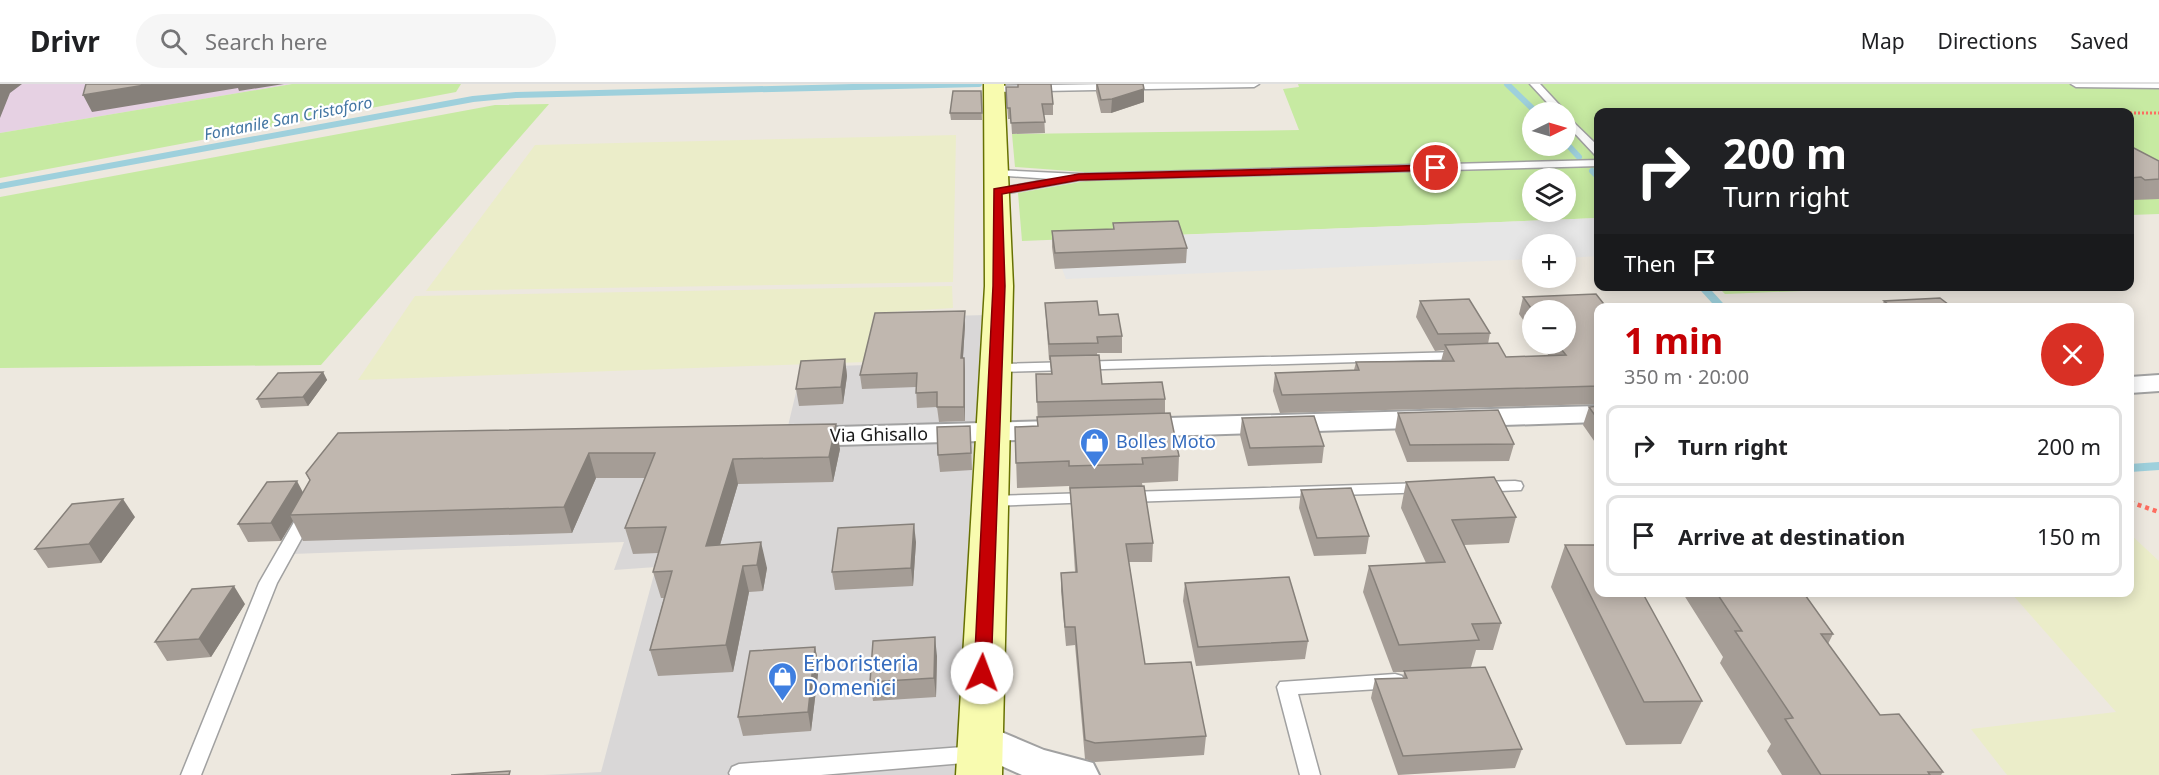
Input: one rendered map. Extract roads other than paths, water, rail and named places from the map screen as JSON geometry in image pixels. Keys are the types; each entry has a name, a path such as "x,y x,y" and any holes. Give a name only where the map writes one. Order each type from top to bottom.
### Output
{"main road":[{"path":"979,756 999,254 994,86"}],"street":[{"path":"2134,385 2159,383"},
{"path":"1112,428 1594,414"},
{"name":"Via Ghisallo","path":"777,437 1076,429"},
{"path":"979,756 1038,764 1079,775"}],"lane":[{"path":"994,86 1254,84"},
{"path":"1535,84 1552,102"},
{"path":"2076,84 2159,85"},
{"path":"1576,129 1594,148"},
{"path":"997,182 1079,177 1594,163"},
{"path":"997,182 1079,177"},
{"path":"996,368 1472,356"},
{"path":"1467,487 1515,486"},
{"path":"990,501 1443,488"},
{"path":"191,775 268,583 313,504"},
{"path":"1310,775 1287,687 1412,680"},
{"path":"739,773 979,756"}],"waterway":[{"name":"Fontanile San Cristoforo","path":"0,186 473,99 516,95 979,84"},
{"path":"1507,84 1526,102"},
{"path":"1576,154 1579,157"},
{"path":"1707,291 1717,303"},
{"path":"2134,468 2159,466"}],"place":[{"name":"Bolles Moto","path":"1095,468"},
{"name":"Erboristeria Domenici","path":"782,702"}]}
